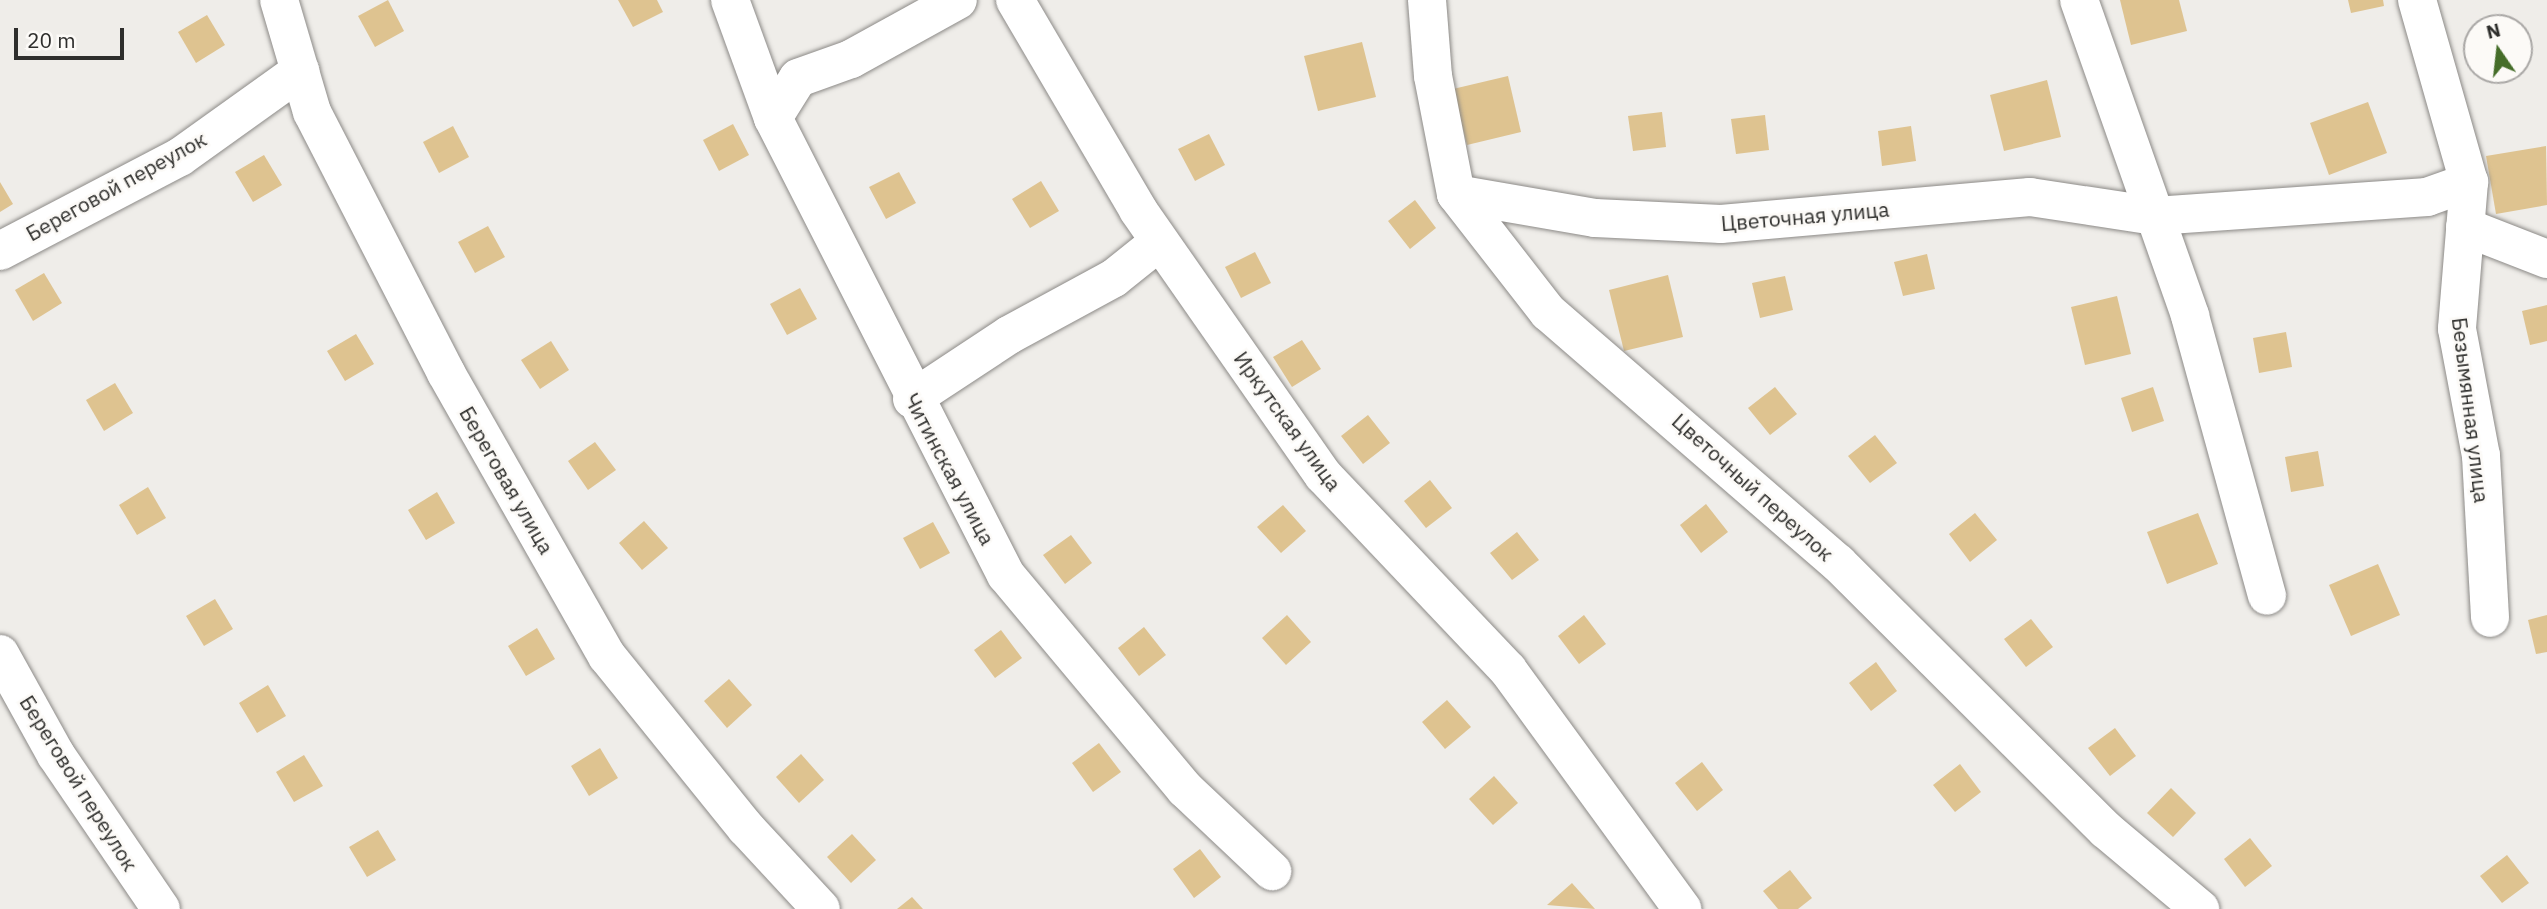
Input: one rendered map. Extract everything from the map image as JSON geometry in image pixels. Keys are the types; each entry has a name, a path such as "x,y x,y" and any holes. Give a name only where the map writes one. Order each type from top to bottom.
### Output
{"street":[{"name":"Береговая улица","path":"279,0 313,112 446,373 607,656 746,828 821,909"},
{"name":"Читинская улица","path":"730,0 773,118 912,400 1006,575 1185,789 1272,871"},
{"path":"773,118 798,78 851,59 958,0"},
{"name":"Иркутская улица","path":"1015,0 1159,242 1323,475 1508,670 1682,909"},
{"name":"Цветочный переулок","path":"1427,0 1433,76 1456,194 1548,312 1838,563 2106,830 2200,909"},
{"path":"2079,0 2190,316 2267,596"},
{"name":"Безымянная улица","path":"2417,0 2469,182 2457,329 2481,456 2490,618"},
{"name":"Береговой переулок","path":"0,251 180,157 300,71"},
{"name":"Цветочная улица","path":"1456,194 1595,218 1721,224 2030,197 2155,216 2427,197 2469,182"},
{"path":"2466,227 2547,259"},
{"path":"912,400 1009,335 1114,278 1159,242"},
{"name":"Береговой переулок","path":"0,654 56,755 161,909"}],"building":[{"path":"388,0 404,31 375,47 358,16"},
{"path":"618,0 657,0 663,12 633,27"},
{"path":"2120,0 2179,0 2187,31 2131,45"},
{"path":"2348,0 2383,0 2384,6 2351,13"},
{"path":"207,15 225,45 196,63 178,32"},
{"path":"1362,42 1376,97 1318,111 1304,56"},
{"path":"1508,76 1521,132 1467,145 1453,89"},
{"path":"2047,80 2061,137 2004,151 1990,95"},
{"path":"2368,102 2387,153 2329,175 2310,123"},
{"path":"1662,112 1666,147 1633,151 1628,116"},
{"path":"1765,115 1769,150 1736,154 1731,119"},
{"path":"733,124 749,155 719,171 703,140"},
{"path":"453,126 469,157 439,173 423,142"},
{"path":"1911,126 1916,161 1882,166 1878,131"},
{"path":"1209,134 1225,165 1195,181 1178,149"},
{"path":"2546,146 2547,205 2496,214 2486,156"},
{"path":"264,155 282,185 253,202 235,172"},
{"path":"899,172 916,203 886,219 869,187"},
{"path":"1041,181 1059,211 1030,228 1012,199"},
{"path":"0,182 13,204 0,212"},
{"path":"1415,200 1436,228 1410,249 1388,221"},
{"path":"488,226 505,257 475,273 458,242"},
{"path":"1255,252 1271,283 1241,298 1225,267"},
{"path":"1927,254 1935,289 1903,296 1894,262"},
{"path":"44,273 62,303 33,321 15,290"},
{"path":"1668,275 1683,337 1624,351 1609,290"},
{"path":"1785,276 1793,310 1760,318 1752,283"},
{"path":"800,288 817,319 787,335 770,304"},
{"path":"2117,296 2131,354 2085,365 2071,307"},
{"path":"2547,305 2547,341 2530,345 2522,311"},
{"path":"2286,332 2292,367 2259,373 2253,338"},
{"path":"356,334 374,364 345,381 327,351"},
{"path":"1302,340 1321,369 1292,387 1273,357"},
{"path":"551,341 569,370 540,389 521,360"},
{"path":"115,383 133,413 104,431 86,400"},
{"path":"1775,387 1797,414 1770,435 1748,408"},
{"path":"2153,387 2164,421 2132,432 2121,398"},
{"path":"1368,415 1390,443 1363,464 1341,436"},
{"path":"1875,435 1897,463 1870,483 1848,456"},
{"path":"595,442 616,470 588,490 568,461"},
{"path":"2318,451 2324,486 2291,492 2285,457"},
{"path":"1430,480 1452,508 1426,528 1404,501"},
{"path":"148,487 166,518 137,535 119,505"},
{"path":"437,492 455,523 426,540 408,510"},
{"path":"1706,504 1728,532 1701,553 1680,525"},
{"path":"1283,505 1306,531 1281,553 1257,527"},
{"path":"1975,513 1997,540 1970,562 1949,534"},
{"path":"2198,513 2218,564 2167,584 2147,532"},
{"path":"644,521 668,548 642,570 619,543"},
{"path":"933,522 950,553 920,569 903,538"},
{"path":"1517,532 1539,560 1512,580 1490,553"},
{"path":"1071,535 1092,563 1065,584 1043,555"},
{"path":"2378,564 2400,615 2351,636 2329,585"},
{"path":"215,599 233,629 204,646 186,616"},
{"path":"1287,615 1311,642 1286,665 1262,638"},
{"path":"1584,615 1606,644 1579,664 1558,636"},
{"path":"2547,615 2547,652 2536,654 2528,620"},
{"path":"2031,619 2053,647 2026,667 2004,639"},
{"path":"1144,627 1166,655 1139,676 1118,648"},
{"path":"537,628 555,659 526,676 508,646"},
{"path":"1001,630 1022,658 995,678 974,650"},
{"path":"1876,662 1897,691 1871,711 1849,683"},
{"path":"729,679 752,705 727,728 704,701"},
{"path":"268,685 286,716 257,733 239,703"},
{"path":"1447,700 1471,727 1445,749 1422,722"},
{"path":"2115,728 2136,756 2110,776 2088,748"},
{"path":"1099,743 1121,772 1093,792 1072,763"},
{"path":"600,748 618,778 589,796 571,766"},
{"path":"801,754 824,780 799,803 776,777"},
{"path":"304,755 323,786 294,802 276,772"},
{"path":"1702,762 1723,790 1697,811 1675,783"},
{"path":"1960,764 1981,792 1955,812 1933,785"},
{"path":"1494,776 1518,803 1493,825 1469,799"},
{"path":"2171,788 2196,813 2173,837 2147,813"},
{"path":"378,830 396,860 367,877 349,847"},
{"path":"852,834 876,860 851,883 827,857"},
{"path":"2250,838 2272,866 2245,887 2224,859"},
{"path":"1200,849 1221,877 1194,898 1173,869"},
{"path":"2507,855 2529,883 2502,903 2480,876"},
{"path":"1790,870 1812,898 1798,909 1778,909 1763,891"},
{"path":"1572,883 1595,909 1547,905"},
{"path":"912,897 923,909 897,909"}]}
